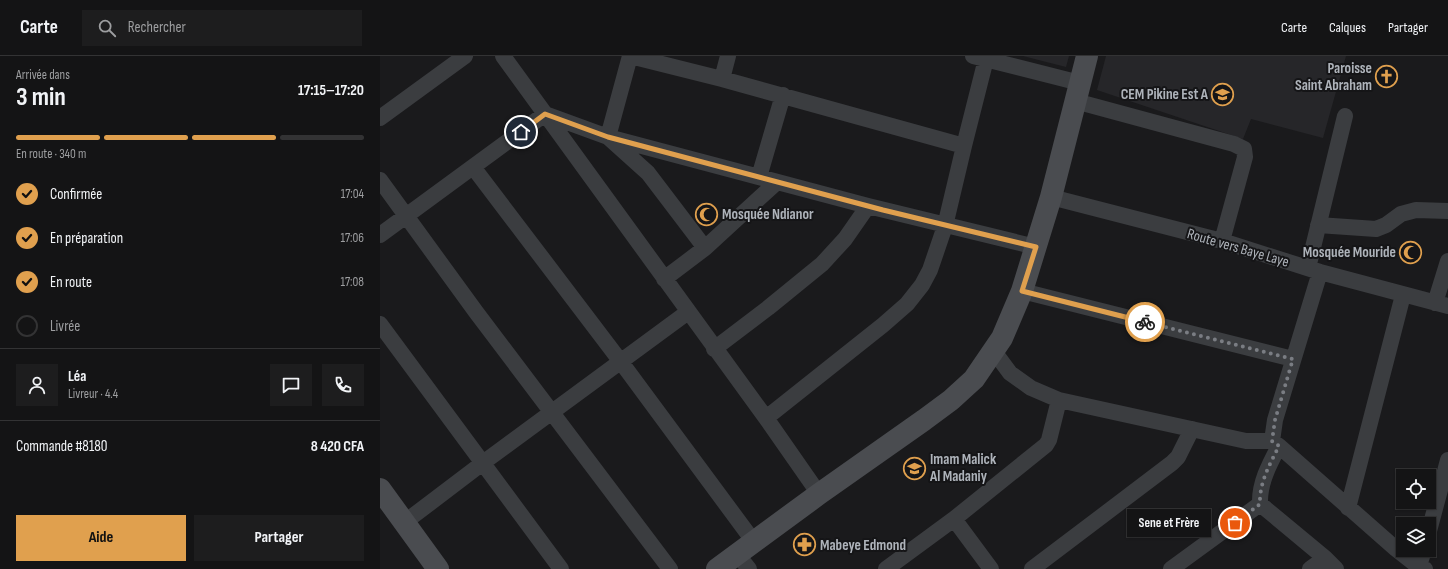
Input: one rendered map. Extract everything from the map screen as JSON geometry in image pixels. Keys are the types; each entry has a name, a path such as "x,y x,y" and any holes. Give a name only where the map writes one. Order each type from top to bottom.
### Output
{"street":[{"path":"380,118 465,56"},
{"path":"503,56 714,349 766,418 819,494"},
{"path":"608,137 630,56 783,95 964,146"},
{"path":"722,79 728,56"},
{"path":"717,569 747,555 819,494 951,400 974,379 1002,338 1022,291 1051,197 1087,56"},
{"path":"766,418 883,325 907,304 922,285 930,270 945,226 964,146 980,58 1234,144 1244,149 1245,157 1222,242"},
{"path":"759,177 783,95"},
{"path":"545,114 608,137 945,226 1036,247"},
{"path":"380,235 545,114"},
{"path":"1260,504 1264,478 1276,443 1275,420 1293,359 1314,270 1318,225 1345,116"},
{"path":"608,137 648,173 704,248"},
{"path":"473,167 621,362 747,555"},
{"path":"380,180 551,413 670,569"},
{"path":"664,279 704,248 777,182"},
{"name":"Route vers Baye Laye","path":"1051,197 1222,242 1314,270 1441,304"},
{"path":"714,349 822,264 845,239 868,206"},
{"path":"1318,225 1376,229 1386,225 1401,214 1416,210 1448,211"},
{"path":"1441,304 1448,260"},
{"path":"1022,291 1293,359"},
{"path":"1348,508 1404,295"},
{"path":"405,522 688,312"},
{"path":"380,324 484,462 561,569"},
{"path":"993,350 1010,373 1031,388 1059,400 1246,441 1276,443 1348,508 1421,568 1423,557"},
{"path":"886,569 954,518 1046,445 1049,440 1059,400"},
{"path":"1032,569 1172,463 1178,457 1192,429"},
{"path":"1433,517 1448,460"},
{"path":"383,500 405,522 438,569"},
{"path":"1260,504 1331,563"},
{"path":"1171,569 1260,504"},
{"path":"954,518 992,569"},
{"path":"1310,569 1331,563"}],"shaded area":[{"path":"1023,56 1069,56 1066,67"},
{"name":"CEM Pikine Est A","path":"1106,56 1346,56 1323,138 1251,119 1243,139 1097,90"}],"way so far":[{"path":"1145,322 1293,359 1274,426 1272,441 1279,446 1264,478 1260,504 1235,523"}],"place":[{"name":"Paroisse Saint Abraham","path":"1387,77"},
{"name":"CEM Pikine Est A","path":"1223,94"},
{"name":"Mosquée Ndianor","path":"707,214"},
{"name":"Mosquée Mouride","path":"1411,252"},
{"name":"Imam Malick Al Madaniy","path":"914,468"},
{"name":"Sene et Frère","path":"1235,523"},
{"name":"Mabeye Edmond","path":"804,545"}],"route":[{"path":"521,132 545,114 608,137 945,226 1036,247 1022,291 1145,322"}]}
